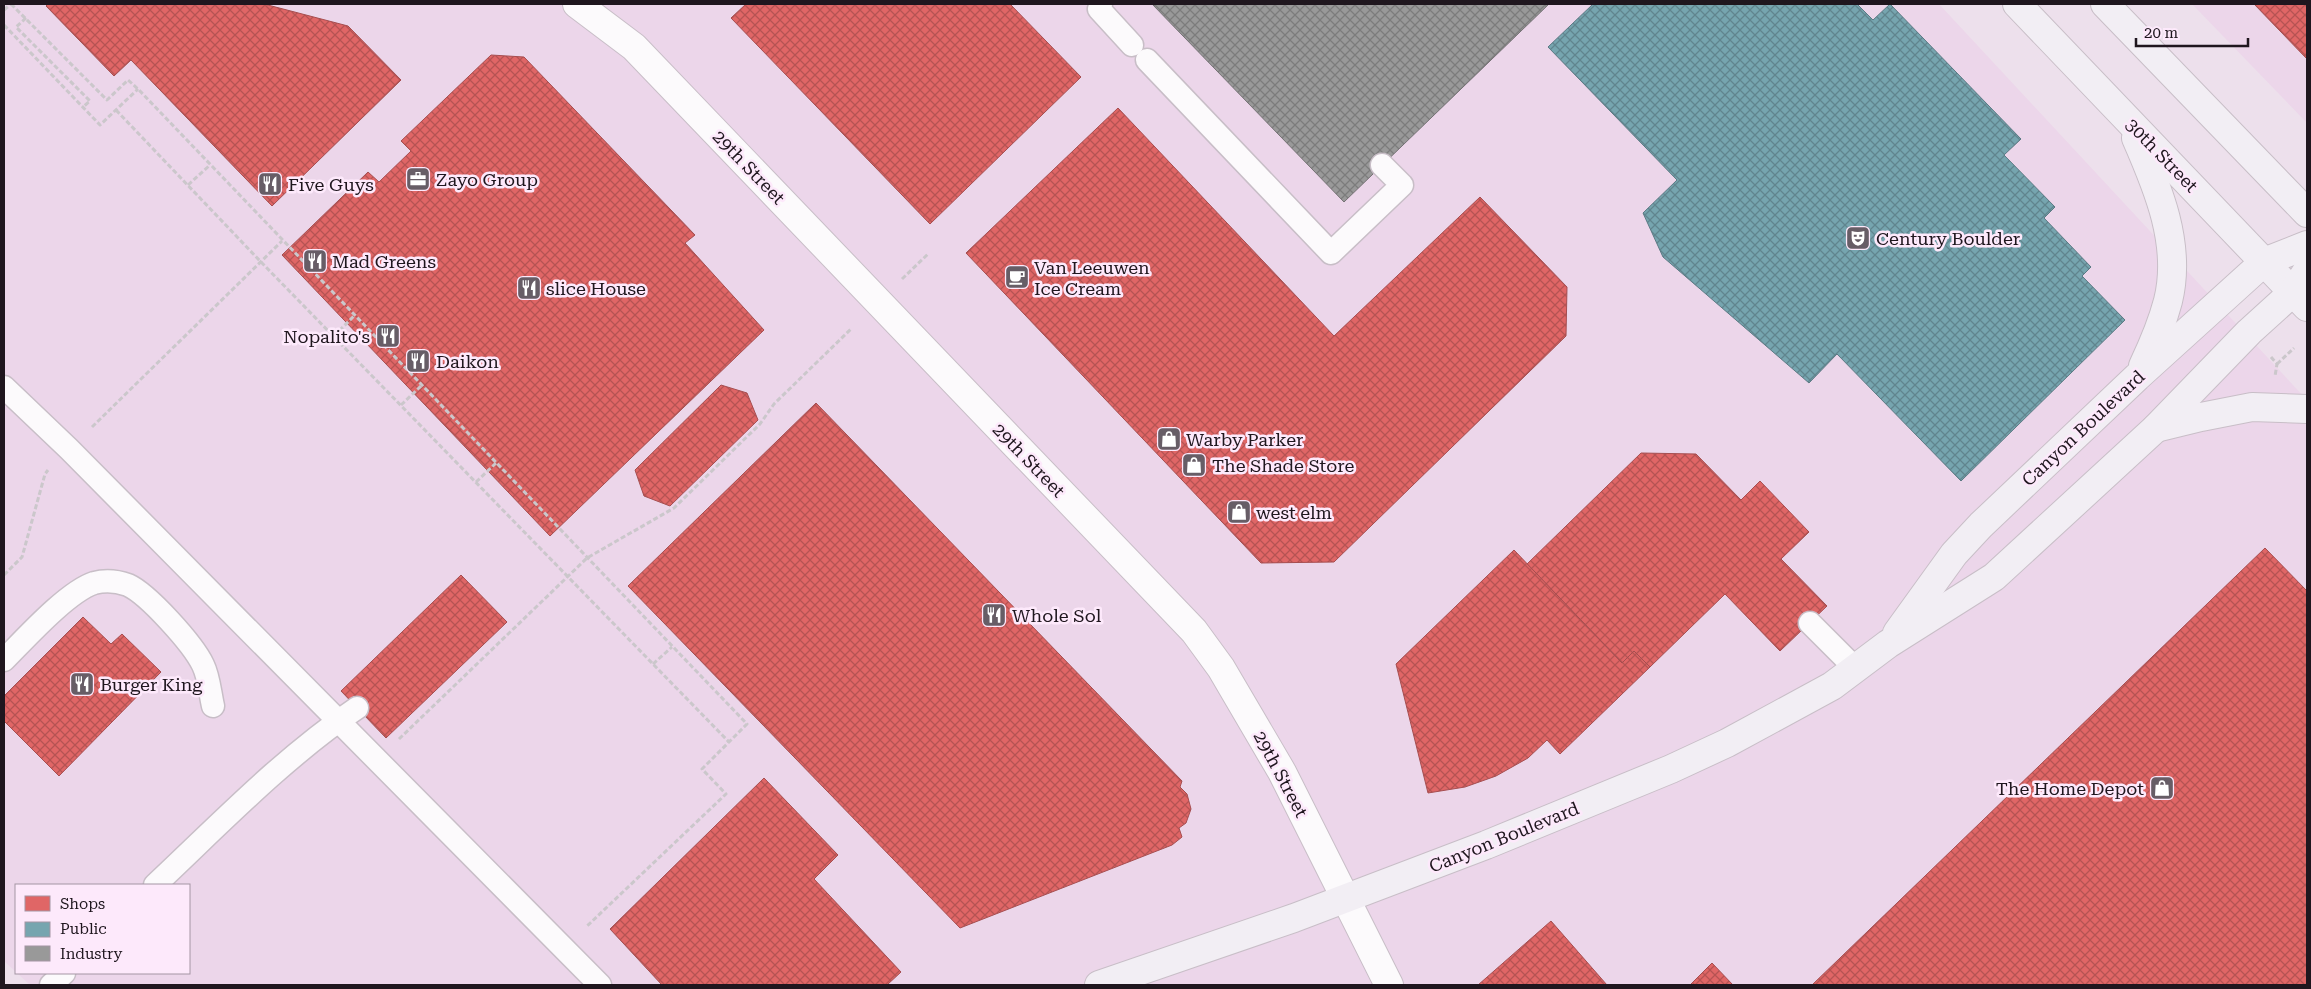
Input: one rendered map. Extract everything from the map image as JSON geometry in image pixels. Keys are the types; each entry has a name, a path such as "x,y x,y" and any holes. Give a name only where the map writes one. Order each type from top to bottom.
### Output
{"street":[{"name":"29th Street","path":"577,4 634,47 1194,631 1221,668 1282,772 1389,985"},
{"name":"30th Street","path":"2017,4 2264,262 2303,290"},
{"path":"2105,4 2307,213"},
{"path":"2128,120 2157,187 2168,226 2172,271 2169,300 2158,333 2137,377"},
{"name":"Canyon Boulevard","path":"1888,644 1954,554 1981,524 2137,377 2264,262 2307,245"},
{"name":"Canyon Boulevard","path":"1099,985 1345,898 1486,845 1671,769 1727,743 1790,710 1856,669 1888,644 1994,577 2156,428 2249,332 2303,290"},
{"path":"2156,428 2252,407 2307,409"}],"lane":[{"path":"1101,4 1098,9 1331,253 1402,185 1382,165"},
{"path":"4,386 69,449 600,985"},
{"path":"4,660 58,608 77,593 94,583 113,581 129,586 143,595 185,638 204,667 213,706"},
{"path":"1810,623 1856,669"},
{"path":"156,884 264,783 338,720 357,708"},
{"path":"51,985 63,974"}],"path":[{"path":"4,10 11,4 107,100 128,80 138,89 747,724 702,769 726,794 564,948"},
{"path":"26,18 16,27 90,101 84,107"},
{"path":"4,26 100,125 138,89"},
{"path":"116,110 261,262 728,742"},
{"path":"188,186 210,165"},
{"path":"4,575 22,557 45,474 282,241"},
{"path":"902,279 928,254"},
{"path":"334,336 354,316"},
{"path":"377,761 587,558 674,508 760,424 774,404 852,328"},
{"path":"2274,379 2277,364 2294,348"},
{"path":"2268,353 2277,364"},
{"path":"401,405 421,386"},
{"path":"476,482 496,463"},
{"path":"653,664 672,647"}],"shaded area":[{"path":"4,4 1939,4 2307,400 2307,985 30,985 18,974 190,974 190,884 15,884 15,971 4,961"},
{"path":"2192,4 2307,4 2307,123 2221,34"}],"building: Shops":[{"path":"48,4 264,4 348,26 401,80 272,206 131,60 114,76 46,6"},
{"path":"746,4 1010,4 1081,77 930,224 731,18"},
{"path":"2254,4 2307,4 2307,59"},
{"path":"491,55 524,57 695,235 685,243 764,330 550,536 282,255 368,172 379,182 411,151 401,141"},
{"path":"1118,108 1334,336 1480,197 1567,287 1566,336 1334,562 1261,563 966,253"},
{"path":"721,385 747,393 758,420 670,506 644,496 635,470"},
{"path":"816,403 1182,781 1180,787 1187,794 1191,809 1186,823 1179,828 1182,837 1172,845 960,928 628,586"},
{"path":"1641,453 1696,454 1741,500 1760,481 1809,532 1781,559 1827,606 1780,651 1725,594 1650,667 1634,651 1622,663 1527,564"},
{"name":"The Home Depot","path":"2265,548 2307,591 2307,985 1812,985"},
{"path":"1514,550 1622,663 1634,651 1650,667 1560,754 1547,740 1528,758 1496,776 1465,787 1428,793 1396,664"},
{"path":"461,575 507,622 386,738 341,691"},
{"name":"Burger King","path":"83,617 111,644 122,634 161,672 59,776 4,721 4,696"},
{"path":"764,778 838,855 814,879 901,972 887,985 662,985 610,929"},
{"path":"1551,921 1607,985 1478,985"},
{"path":"1712,963 1733,985 1690,985"}],"building: Public":[{"name":"Century Boulder","path":"1593,4 1857,4 1873,20 1890,4 2021,139 2004,155 2055,207 2044,218 2091,267 2082,276 2125,320 1961,481 1837,354 1809,383 1663,257 1643,213 1677,180 1548,47"}],"building: Industry":[{"path":"1152,4 1549,4 1344,202"}],"place":[{"name":"Zayo Group","path":"418,179"},
{"name":"Five Guys","path":"270,184"},
{"name":"Century Boulder","path":"1858,238"},
{"name":"Mad Greens","path":"315,261"},
{"name":"Van Leeuwen Ice Cream","path":"1017,277"},
{"name":"slice House","path":"529,288"},
{"name":"Nopalito's","path":"388,336"},
{"name":"Daikon","path":"418,361"},
{"name":"Warby Parker","path":"1169,439"},
{"name":"The Shade Store","path":"1194,465"},
{"name":"west elm","path":"1239,512"},
{"name":"Whole Sol","path":"994,615"},
{"name":"Burger King","path":"82,684"},
{"name":"The Home Depot","path":"2162,788"}]}
